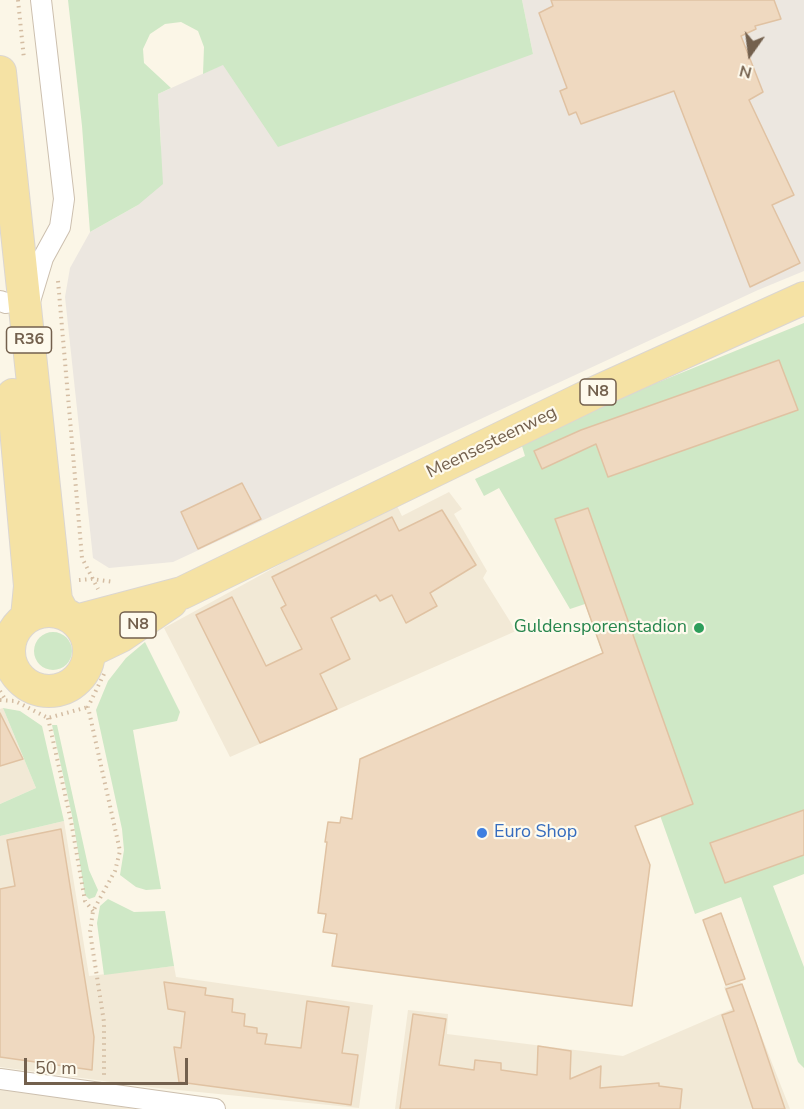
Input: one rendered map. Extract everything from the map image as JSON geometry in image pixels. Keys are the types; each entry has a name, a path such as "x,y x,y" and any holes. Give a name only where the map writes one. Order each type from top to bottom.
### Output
{"main road":[{"name":"R36","path":"3,644 27,617 30,586 21,495 11,303 9,80"},
{"name":"R36","path":"0,238 56,600 88,639 90,651"},
{"name":"Meensesteenweg","path":"90,651 151,618 183,592 592,394 804,298"},
{"name":"R36","path":"3,644 13,590 14,519 21,495"},
{"name":"Meensesteenweg","path":"70,617 183,592"},
{"path":"27,617 45,611 70,617"},
{"path":"3,644 10,660 5,690 55,691 65,688 77,681 87,666 90,651"}],"street":[{"path":"11,303 30,301 43,258 60,227 64,199 41,2"},
{"path":"0,1079 215,1109"}],"path":[{"path":"9,80 18,0"},
{"path":"58,270 82,558 92,579"},
{"path":"5,690 48,718 71,821 85,901 93,911"},
{"path":"48,718 88,707 119,842 119,859 93,911 90,932 104,1022 105,1071"}],"shaded area":[{"path":"522,0 804,0 804,271 758,290 173,562 109,568 93,558 65,297 70,268 90,232 138,205 161,146 158,94 222,65 533,54"},
{"path":"449,492 462,509 454,514 487,571 483,578 516,631 230,757 164,628 332,536 397,506 402,516"},
{"path":"3,708 36,788 0,804 0,709"},
{"path":"64,821 89,976 174,966 176,977 373,1005 359,1108 148,1087 0,1067 0,836"},
{"path":"740,981 790,1109 395,1109 408,1010 448,1014 447,1034 623,1056 732,1009 724,987"},
{"path":"0,1088 136,1109 0,1109"}],"green space":[{"path":"68,0 522,0 533,54 278,147 223,65 203,74 204,47 198,31 181,22 165,24 150,34 143,49 144,63 171,88 158,94 163,184 138,205 90,232 82,126"},
{"name":"Guldensporenstadion","path":"804,323 804,874 773,886 804,967 804,1068 798,1062 741,897 695,914 585,604 570,609 499,488 484,496 475,479 525,456 521,443 590,410"},
{"path":"53,632 67,637 72,651 67,665 53,670 39,665 34,651 39,637"},
{"path":"145,642 180,712 177,721 133,730 161,889 146,890 136,887 120,875 124,850 122,829 96,710 108,681 126,658"},
{"path":"3,708 20,711 42,726 64,821 0,836 0,804 36,788"},
{"path":"52,725 57,725 89,870 98,890 95,897 89,899 85,895 73,820"},
{"path":"108,899 134,912 165,911 174,966 104,975 97,923 100,906"}],"building":[{"path":"551,0 774,0 781,19 755,26 756,29 741,36 763,92 749,100 794,195 772,205 800,263 750,287 674,91 581,124 576,112 569,115 560,91 567,88 539,13 553,6"},
{"path":"779,360 798,410 608,477 596,444 542,469 534,451 581,430"},
{"path":"242,483 261,519 198,549 181,512"},
{"name":"Euro Shop","path":"588,508 693,804 635,826 650,865 632,1006 332,966 337,934 323,932 326,914 318,913 327,842 325,842 328,822 340,823 341,817 352,819 360,759 603,653 555,519"},
{"path":"442,510 476,565 430,593 437,606 406,623 392,595 380,601 376,595 331,618 350,659 320,674 337,709 260,743 196,615 232,597 266,666 302,649 281,608 286,605 272,577 392,517 399,531"},
{"path":"0,713 23,759 0,766"},
{"path":"804,810 804,855 725,883 710,843"},
{"path":"61,829 94,1037 92,1070 0,1057 0,889 15,886 7,840"},
{"path":"721,913 745,979 726,985 703,920"},
{"path":"164,982 206,988 205,995 233,999 232,1012 245,1014 244,1026 257,1028 257,1033 267,1034 265,1044 301,1048 307,1001 349,1007 342,1053 358,1055 351,1105 179,1082 174,1047 181,1048 185,1012 168,1009"},
{"path":"742,984 785,1109 753,1109 722,1015 734,1011 726,989"},
{"path":"413,1014 446,1019 439,1065 474,1070 475,1060 501,1063 501,1070 537,1075 538,1046 571,1051 570,1079 601,1066 600,1088 659,1083 659,1086 682,1089 680,1109 400,1109"}],"place":[{"name":"Guldensporenstadion","path":"699,628"},
{"name":"Euro Shop","path":"482,833"}]}
